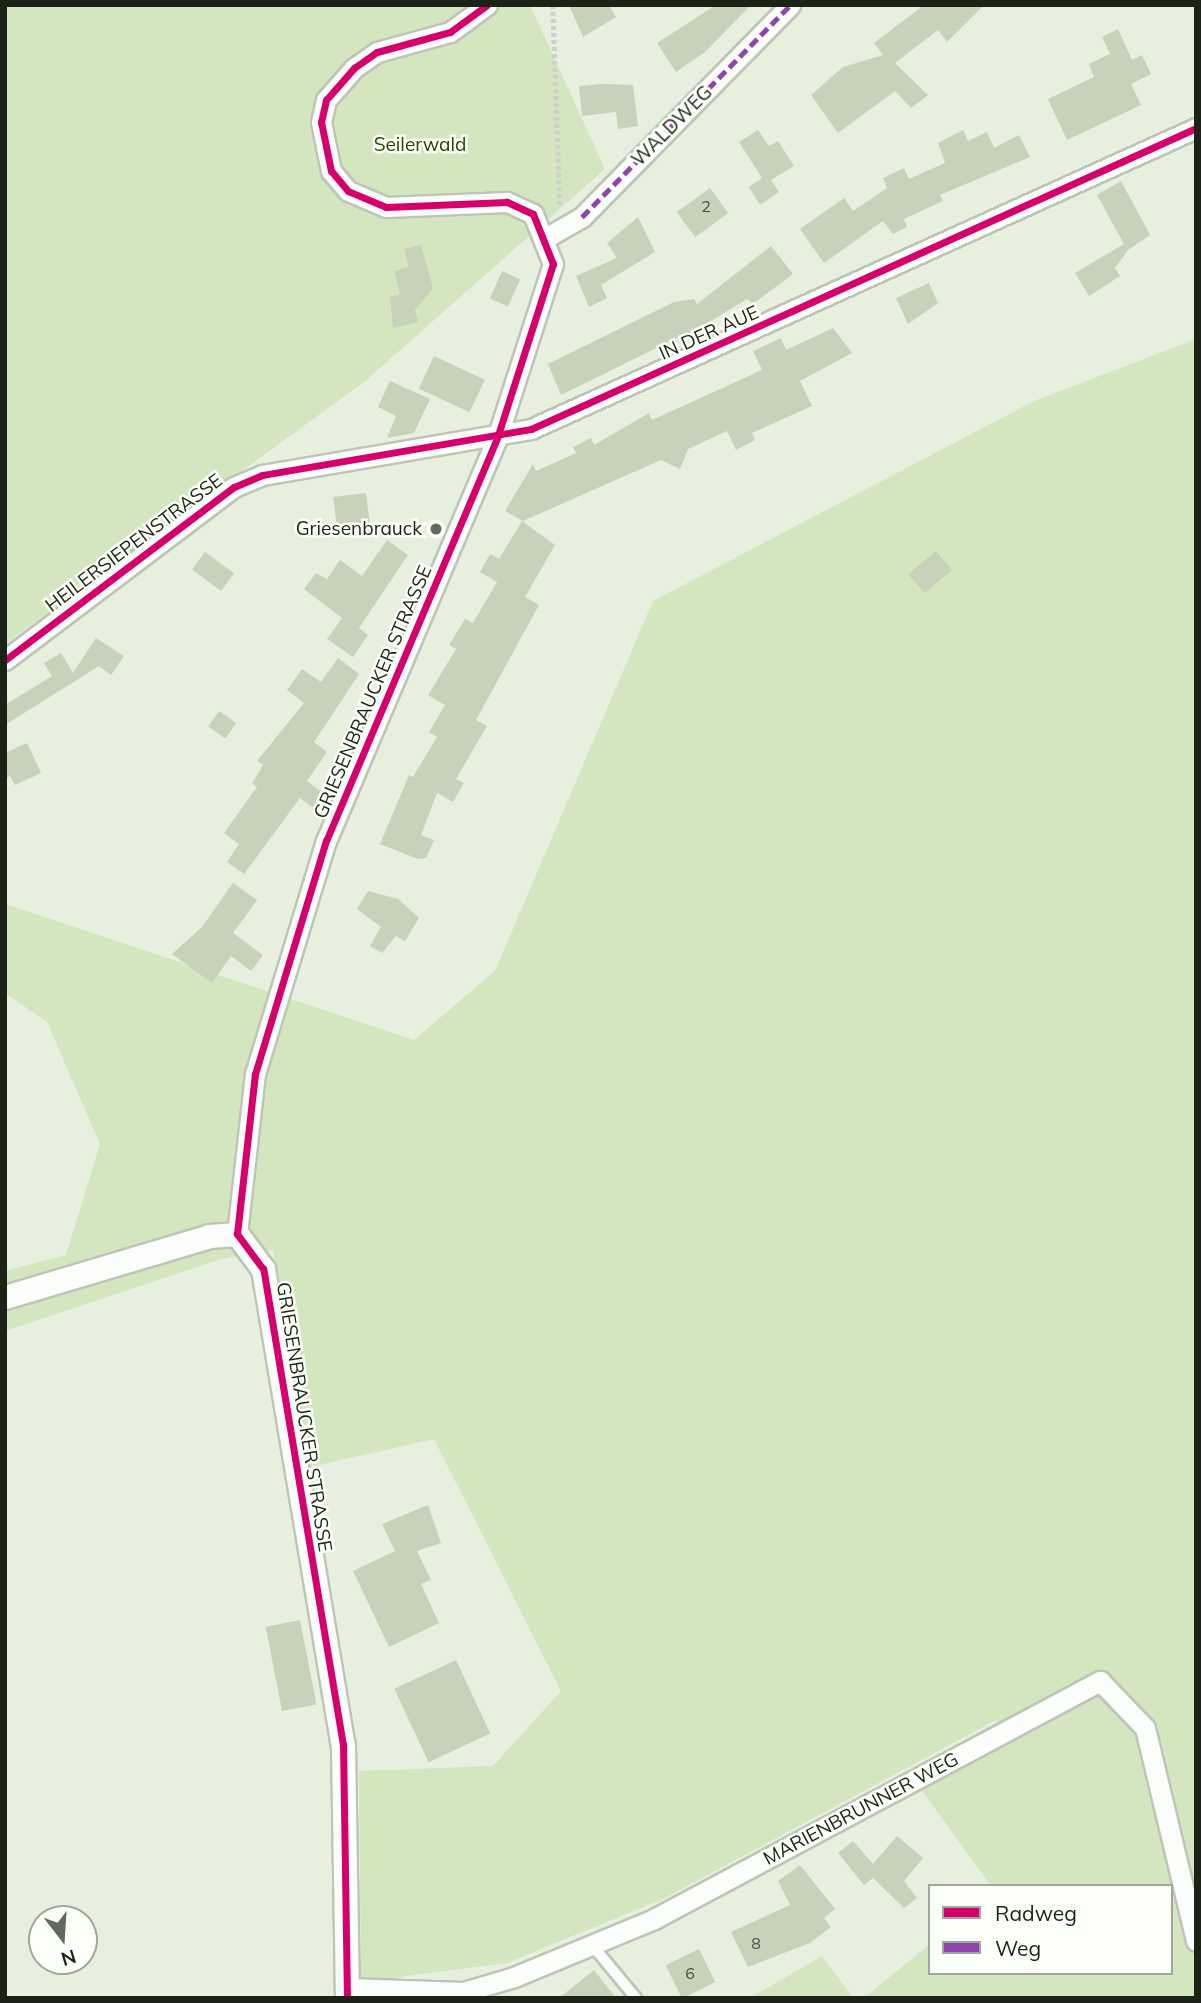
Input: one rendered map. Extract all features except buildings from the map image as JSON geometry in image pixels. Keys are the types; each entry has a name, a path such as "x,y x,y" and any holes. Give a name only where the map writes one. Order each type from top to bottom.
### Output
{"street":[{"path":"487,5 450,32 377,52 354,68 326,100 321,143 331,171 348,191 386,207 506,202 533,214 554,233"},
{"name":"WALDWEG","path":"554,233 582,216 790,5"},
{"name":"IN DER AUE","path":"498,435 531,429 1196,128"},
{"name":"GRIESENBRAUCKER STRASSE","path":"347,1993 343,1745 263,1269 237,1234 255,1074 326,841 498,435 539,323 553,264 554,233"},
{"name":"HEILERSIEPENSTRASSE","path":"5,660 234,487 262,475 498,435"},
{"path":"5,1297 209,1236 237,1234"},
{"name":"MARIENBRUNNER WEG","path":"347,1993 463,1992 592,1945 666,1912 1100,1681 1145,1728 1196,1941"}],"lane":[{"path":"592,1945 636,1998"}],"path":[{"path":"553,5 554,233"}],"green space":[{"name":"Seilerwald","path":"5,5 530,5 605,169 364,382 5,644"},
{"path":"1196,339 1196,1998 864,1998 928,1946 928,1975 1173,1975 1173,1884 990,1884 920,1788 1009,1738 996,1720 663,1899 507,1963 361,1982 359,1771 493,1766 561,1691 434,1439 305,1468 273,1250 221,1259 5,1331 5,1271 66,1255 100,1144 47,1022 5,993 5,904 414,1040 495,971 653,601 1034,401"},
{"path":"822,1956 853,1998 750,1998"}],"marked path":[{"path":"582,217 790,5"}],"cycle path":[{"path":"347,1998 343,1745 263,1269 237,1234 255,1074 326,841 498,435 553,264 533,214 507,202 386,207 348,191 331,171 321,122 326,100 354,68 377,52 450,32 487,5"},
{"path":"5,660 234,487 262,475 531,429 1196,128"}],"place":[{"name":"Griesenbrauck","path":"436,529"}]}
